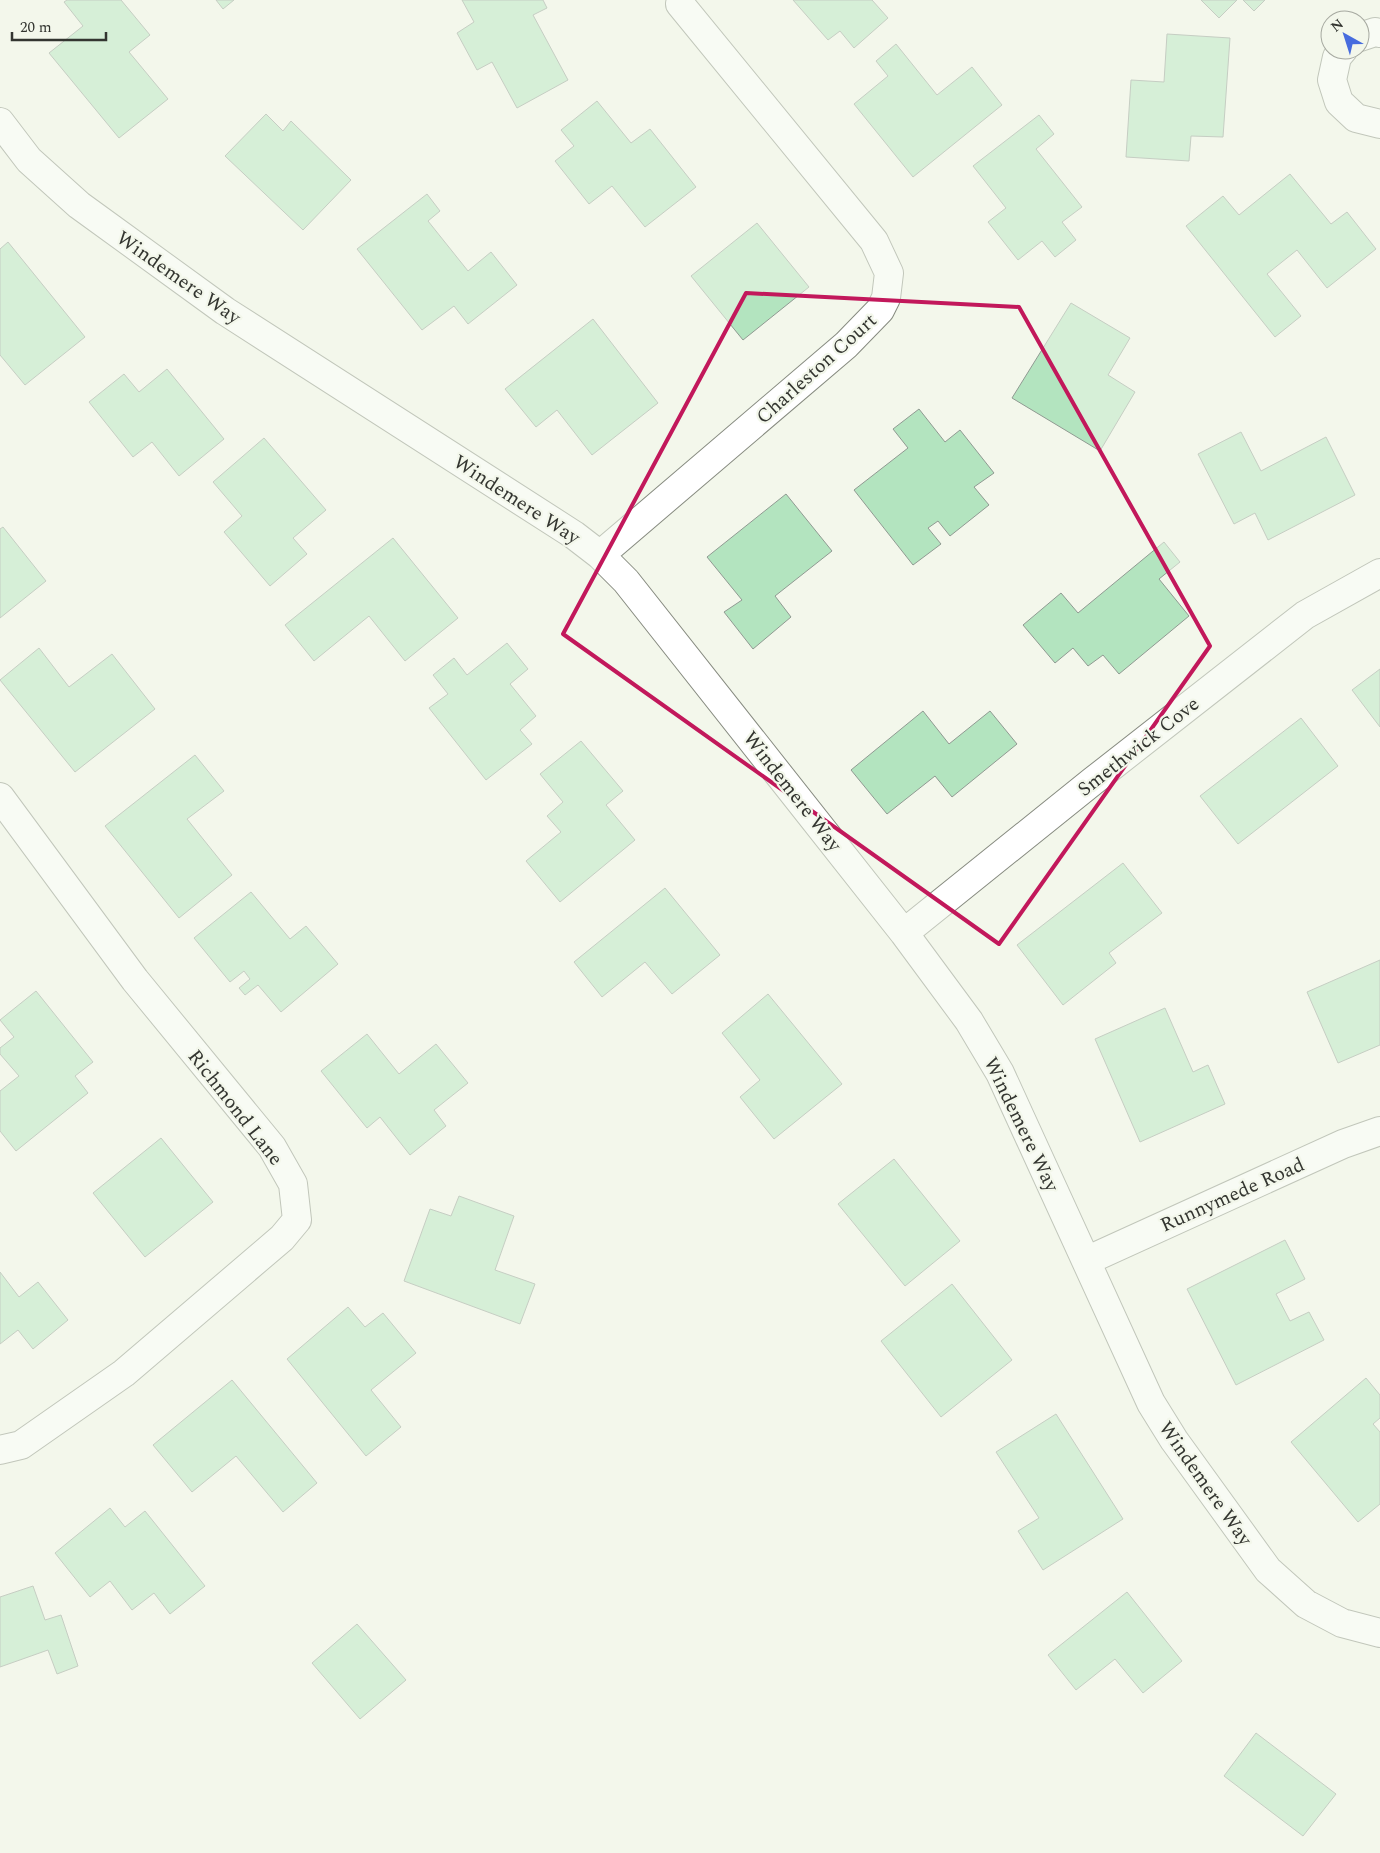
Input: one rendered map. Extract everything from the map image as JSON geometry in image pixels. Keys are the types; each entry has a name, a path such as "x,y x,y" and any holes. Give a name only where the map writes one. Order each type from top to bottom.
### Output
{"street":[{"name":"Charleston Court","path":"600,555 846,346 880,310 886,298 889,273 874,242 680,4"},
{"path":"1336,60 1332,80 1339,102 1356,118 1380,124"},
{"name":"Windemere Way","path":"0,122 29,160 79,205 208,299 574,535 600,555 626,581 904,932 969,1020 1000,1073 1151,1403 1174,1440 1268,1570 1306,1604 1342,1624 1380,1633"},
{"name":"Smethwick Cove","path":"904,932 1305,615 1380,573"},
{"name":"Richmond Lane","path":"0,797 135,980 272,1147 293,1184 297,1220 282,1238 124,1373 21,1445 0,1450"},
{"name":"Runnymede Road","path":"1086,1260 1343,1144 1380,1131"}],"highlighted area":[{"path":"746,293 1019,307 1210,646 999,944 563,634"}],"building":[{"path":"67,0 121,0 150,35 129,52 168,99 119,138 49,53 83,26 64,2"},
{"path":"216,0 234,0 223,9"},
{"path":"462,0 543,0 547,8 533,15 568,80 517,108 492,62 477,70 457,33 474,22"},
{"path":"793,0 872,0 888,18 854,48 840,31 828,40"},
{"path":"1201,0 1237,0 1219,18"},
{"path":"1243,0 1265,0 1254,11"},
{"path":"1167,34 1230,38 1223,137 1191,136 1189,161 1126,157 1131,80 1164,82"},
{"path":"896,44 937,95 972,67 1002,105 913,177 854,104 888,76 876,61"},
{"path":"597,101 631,143 650,129 696,187 645,227 612,186 589,204 555,161 574,146 561,130"},
{"path":"266,114 283,131 291,121 351,180 303,230 225,156"},
{"path":"1039,115 1054,134 1036,149 1082,207 1062,222 1076,240 1055,257 1042,241 1018,260 988,222 1006,208 973,166"},
{"path":"1290,174 1331,224 1347,212 1376,249 1327,288 1297,250 1267,274 1301,316 1275,337 1186,226 1223,196 1239,215"},
{"path":"427,194 440,211 428,221 468,271 491,252 517,285 468,324 454,306 422,330 357,249"},
{"path":"757,223 809,287 743,340 691,276"},
{"path":"8,242 85,337 25,385 0,355 0,249"},
{"path":"1071,303 1130,338 1108,375 1135,392 1100,451 1012,398"},
{"path":"593,319 658,403 592,455 557,410 536,427 505,389"},
{"path":"167,369 224,439 179,476 152,442 133,457 89,402 124,374 139,392"},
{"path":"919,409 945,442 960,430 994,473 974,487 989,505 950,536 938,521 928,528 941,544 913,565 854,490 908,448 893,429"},
{"path":"1241,432 1261,471 1326,437 1355,495 1268,540 1255,513 1234,524 1198,454"},
{"path":"264,438 326,510 293,538 307,554 270,586 224,532 242,516 213,482"},
{"path":"786,494 832,551 775,596 791,617 753,649 724,612 742,600 707,557"},
{"path":"3,527 46,581 0,618 0,529"},
{"path":"393,538 458,618 405,661 369,616 314,661 285,625"},
{"path":"1164,542 1180,562 1159,579 1189,616 1119,674 1103,655 1088,666 1073,648 1055,663 1023,625 1061,593 1078,613"},
{"path":"507,643 528,669 510,684 536,716 520,730 532,744 486,780 429,708 448,694 433,675 454,658 467,675"},
{"path":"39,648 69,687 112,654 155,709 75,772 0,680"},
{"path":"1380,669 1380,727 1352,690"},
{"path":"923,711 949,744 990,711 1017,744 952,797 935,776 887,814 851,770"},
{"path":"1301,718 1338,766 1238,844 1200,796"},
{"path":"581,741 623,791 606,805 635,840 560,902 526,861 561,832 547,816 563,802 540,774"},
{"path":"195,755 224,791 187,819 232,875 179,918 105,826"},
{"path":"1123,863 1162,913 1109,953 1116,963 1063,1005 1017,945"},
{"path":"665,888 720,955 672,994 645,962 602,997 574,962"},
{"path":"251,892 290,939 306,926 338,964 281,1012 258,985 245,995 239,988 250,979 244,971 230,982 194,938"},
{"path":"1380,960 1380,1045 1338,1063 1307,992"},
{"path":"36,991 93,1062 75,1076 88,1093 16,1151 0,1131 0,1091 19,1076 0,1054 0,1048 14,1037 0,1020"},
{"path":"768,994 842,1084 774,1139 740,1097 760,1080 722,1033"},
{"path":"1165,1008 1193,1072 1208,1065 1225,1104 1140,1142 1095,1039"},
{"path":"367,1034 399,1074 436,1044 468,1083 434,1110 446,1126 410,1155 380,1117 367,1128 321,1071"},
{"path":"161,1138 213,1202 145,1257 93,1193"},
{"path":"894,1159 960,1241 905,1286 838,1204"},
{"path":"459,1196 514,1216 495,1270 535,1284 520,1324 404,1281 430,1209 451,1216"},
{"path":"1285,1240 1305,1279 1276,1294 1290,1321 1309,1312 1324,1340 1236,1385 1187,1289"},
{"path":"0,1272 19,1297 38,1282 68,1320 33,1349 18,1330 0,1344"},
{"path":"952,1284 1012,1360 941,1417 881,1341"},
{"path":"348,1307 365,1327 383,1313 416,1353 371,1390 401,1427 366,1456 287,1359"},
{"path":"1366,1378 1380,1395 1380,1418 1373,1424 1380,1432 1380,1504 1358,1522 1291,1442"},
{"path":"232,1380 317,1483 283,1512 236,1456 192,1492 153,1445"},
{"path":"1056,1414 1123,1519 1043,1570 1018,1531 1039,1518 996,1452"},
{"path":"110,1508 125,1527 145,1511 205,1586 170,1614 154,1593 132,1610 110,1581 90,1597 55,1553"},
{"path":"33,1586 45,1620 61,1615 78,1666 57,1674 48,1650 0,1667 0,1597"},
{"path":"1127,1592 1182,1661 1143,1693 1115,1659 1076,1690 1048,1655"},
{"path":"357,1624 406,1680 360,1719 312,1663"},
{"path":"1256,1733 1336,1794 1303,1836 1224,1776"}]}
